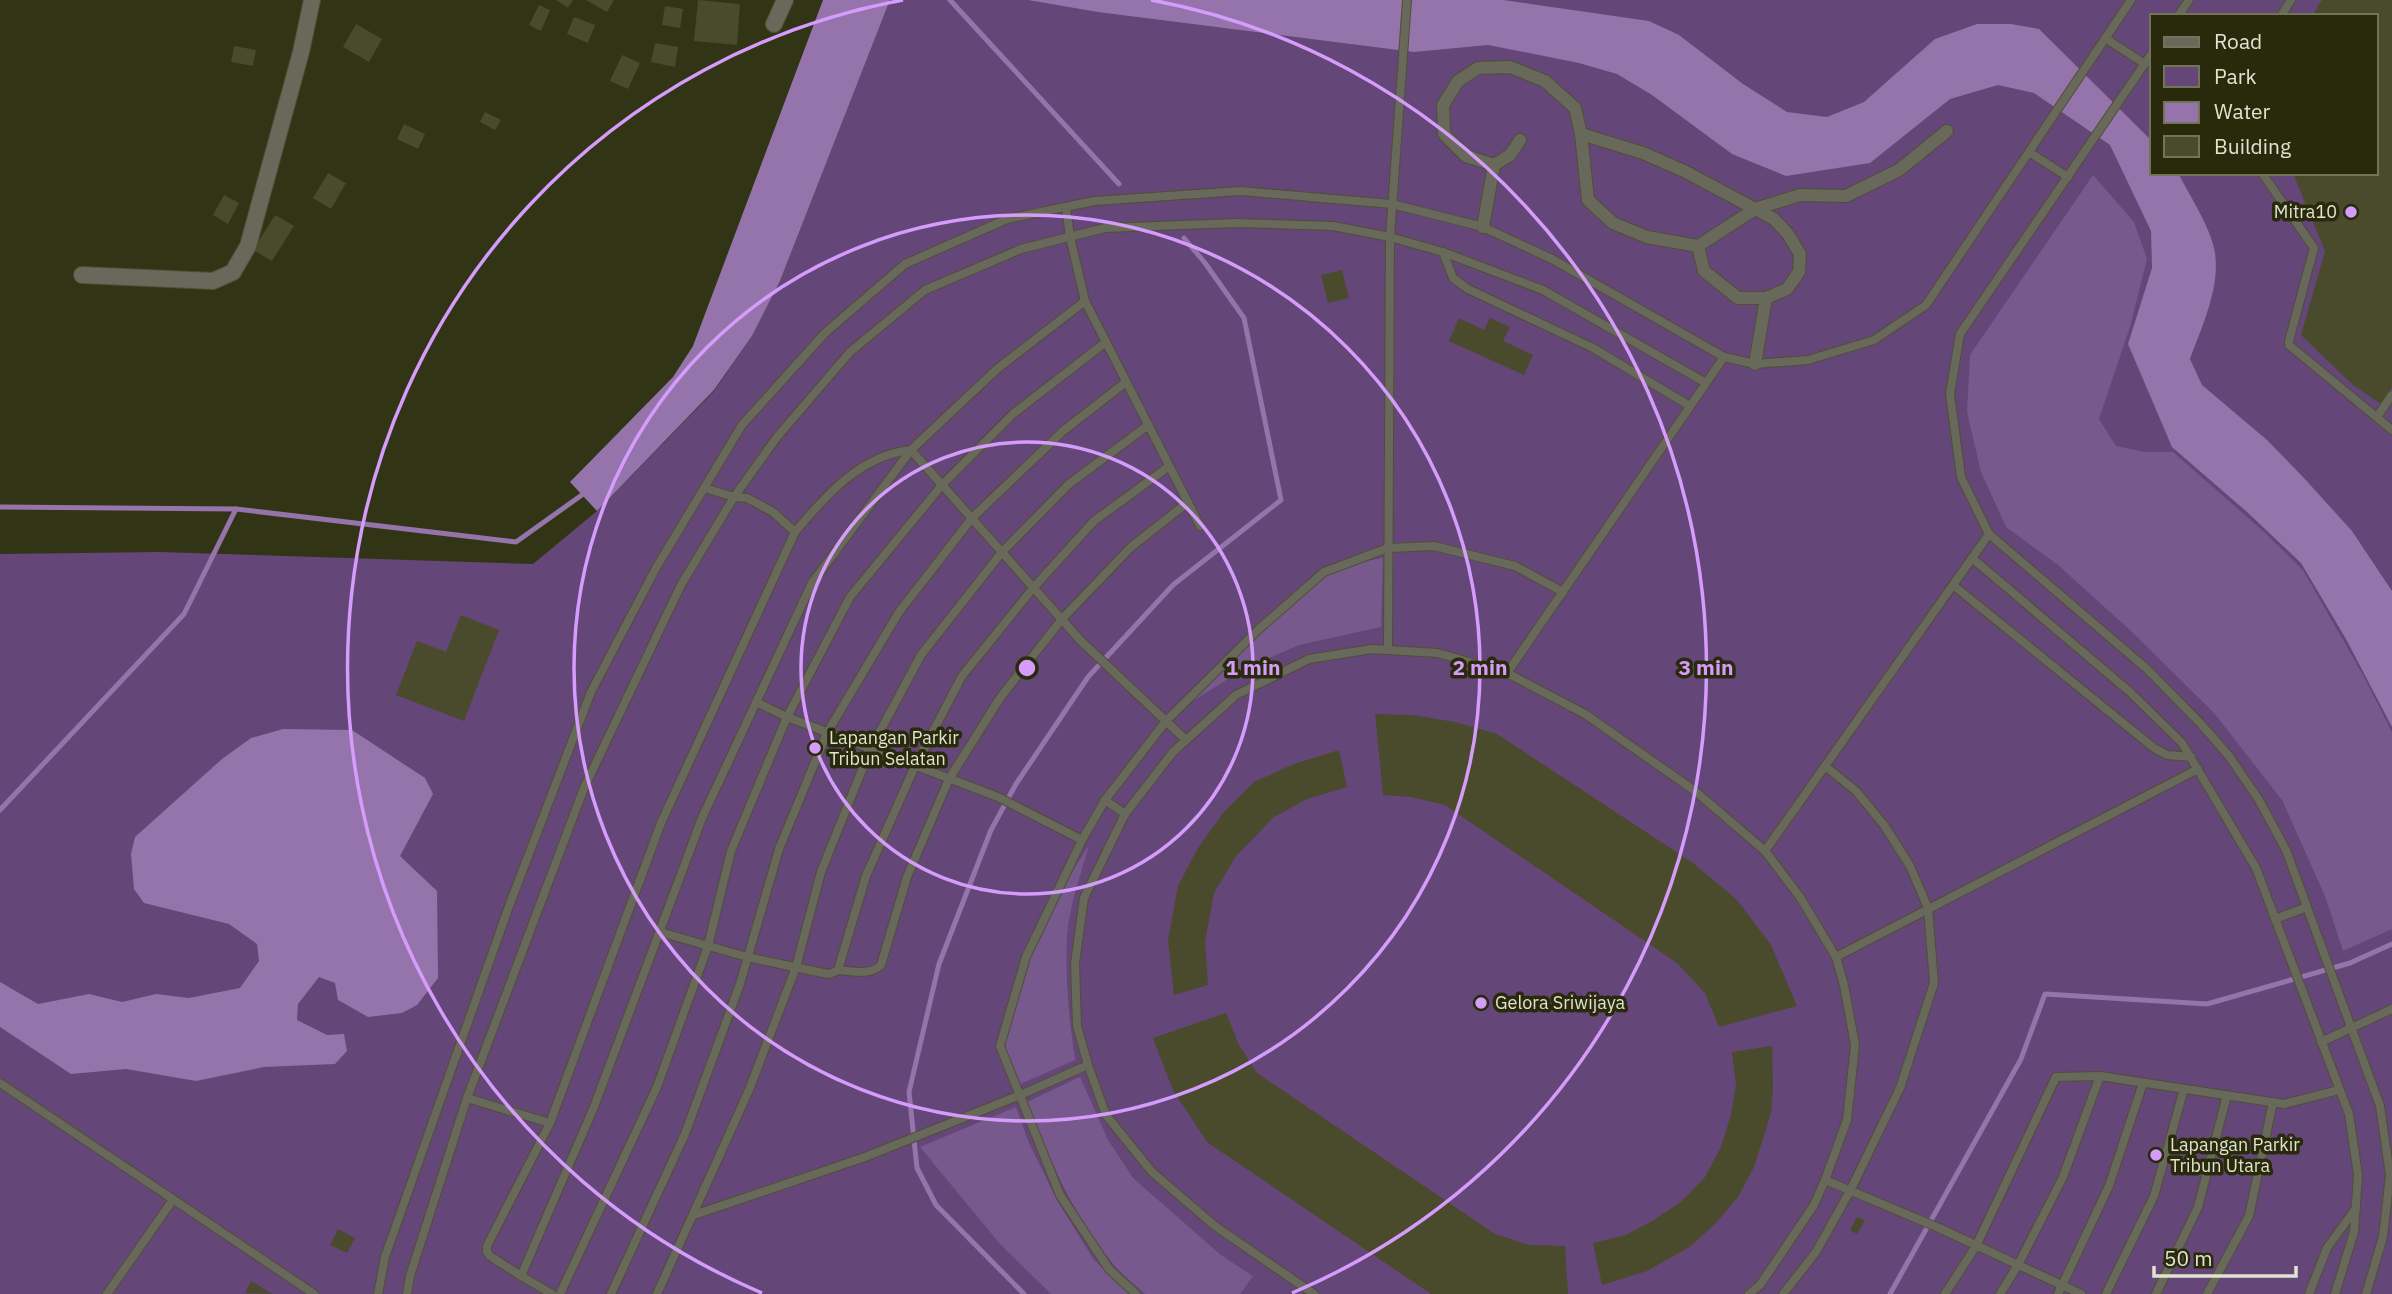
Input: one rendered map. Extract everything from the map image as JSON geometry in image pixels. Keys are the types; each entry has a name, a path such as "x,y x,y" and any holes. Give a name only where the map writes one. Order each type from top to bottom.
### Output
{"street":[{"path":"82,275 213,281 233,272 248,246 301,52 312,0"},
{"path":"774,24 785,0"},
{"path":"1494,165 1466,156 1444,134 1443,105 1458,81 1478,68 1510,66 1545,81 1574,108 1581,134 1588,200 1613,223 1647,237 1698,246 1755,209 1800,195 1846,196 1899,170 1947,131"},
{"path":"1581,134 1643,153 1684,171 1774,219 1801,254 1799,272 1787,289 1766,298 1738,298 1704,271 1698,246"},
{"path":"1483,228 1494,165 1510,155 1520,140"},
{"path":"1755,364 1766,298"}],"lane":[{"path":"1388,649 1390,237 1407,0"},
{"path":"378,1294 385,1257 504,919 591,692 656,568 742,425 825,333 905,264 1007,219 1094,201 1241,191 1392,204 1483,228 1552,259 1724,357 1755,364 1808,360 1874,340 1926,306 2131,0"},
{"path":"2105,38 2145,64"},
{"path":"2150,56 1960,334 1950,394 1961,477 1989,534 2147,669 2229,755 2259,800 2286,850 2380,1106 2390,1175 2383,1237 2366,1294"},
{"path":"2029,152 2068,177"},
{"path":"2263,175 2314,248 2290,345 2392,429"},
{"path":"1066,207 1085,301 1200,526"},
{"path":"407,1294 410,1276 467,1098 584,788 681,585 734,497 777,436 850,352 925,290 1021,249 1105,228 1236,223 1333,226 1390,237 1443,253 1543,290 1706,383"},
{"path":"1443,253 1453,278 1468,289 1593,348 1690,406"},
{"path":"521,1276 594,1107 702,818 812,583 911,450 997,369 1085,301"},
{"path":"560,1294 657,1087 708,946 731,851 787,717 850,597 943,485 1014,413 1106,342"},
{"path":"1507,673 1724,357"},
{"path":"611,1294 685,1135 740,984 779,849 828,733 899,612 972,518 1063,431 1126,382"},
{"path":"2377,417 2392,395"},
{"path":"657,1294 749,1090 796,967 821,872 870,750 921,655 1002,552 1069,484 1147,426"},
{"path":"911,450 1062,619 1186,740"},
{"path":"552,1294 490,1256 487,1246 550,1123 661,823 795,531 819,503 857,470 892,452 911,450"},
{"path":"838,970 866,876 915,766 962,676 1034,587 1094,521 1168,467"},
{"path":"705,488 747,498 773,512 795,531"},
{"path":"660,932 747,957 823,973 830,974 838,970 874,971 881,965 906,877 949,779 1000,698 1062,619 1131,547 1187,503"},
{"path":"1765,851 1989,534"},
{"path":"1136,1294 1109,1269 1059,1195 1000,1046 1026,957 1082,840 1105,800 1166,721 1259,629 1324,572 1388,548 1434,545 1515,566 1563,592"},
{"path":"1972,558 2130,692 2182,743 2256,868 2348,1114 2358,1175 2356,1208 2354,1232 2335,1294"},
{"path":"1953,585 2154,748 2168,755 2191,757"},
{"path":"1314,1294 1215,1226 1152,1172 1106,1115 1077,1026 1075,963 1084,898 1125,814 1173,752 1236,695 1309,659 1372,649 1438,653 1507,673 1585,715 1695,791 1765,851 1800,897 1836,957 1855,1045 1847,1120 1814,1205 1760,1285 1750,1294"},
{"path":"756,702 870,750 998,797 1082,840"},
{"path":"1783,1294 1816,1252 1850,1191 1900,1088 1934,983 1928,908 1910,866 1884,825 1856,791 1825,766"},
{"path":"1836,957 2198,769"},
{"path":"1105,800 1125,814"},
{"path":"2275,919 2307,906"},
{"path":"2321,1042 2392,1010"},
{"path":"694,1215 865,1157 1088,1065"},
{"path":"1945,1294 1976,1246 2053,1079 2060,1075 2100,1076 2284,1104 2339,1090"},
{"path":"2000,1294 2063,1177 2100,1076"},
{"path":"0,1083 314,1294"},
{"path":"2060,1290 2109,1186 2143,1083"},
{"path":"2106,1294 2154,1196 2184,1088"},
{"path":"2156,1294 2198,1207 2227,1095"},
{"path":"467,1098 550,1123"},
{"path":"2207,1294 2249,1216 2273,1102"},
{"path":"1825,1180 1939,1228 2018,1265 2060,1290 2081,1294"},
{"path":"107,1294 172,1200"},
{"path":"2309,1294 2327,1248 2356,1208"}],"green space":[{"path":"890,0 2392,0 2392,1294 0,1294 0,554 160,552 533,564 597,511 714,391 752,336 780,281"}],"shaded area":[{"path":"2093,175 2134,222 2147,259 2130,327 2099,419 2116,446 2145,452 2173,452 2303,570 2392,732 2392,929 2343,951 2325,896 2282,800 2214,713 2132,632 2058,565 2006,527 1981,472 1967,412 1970,355"},
{"path":"1383,558 1381,627 1299,645 1242,670 1190,703 1237,654 1321,578 1360,562"},
{"path":"1089,845 1073,901 1067,935 1068,998 1075,1060 1018,1085 1009,1065 1004,1035 1028,957 1057,896"},
{"path":"1080,1077 1108,1140 1133,1178 1221,1255 1253,1276 1240,1294 1145,1294 1118,1269 1096,1242 1062,1184 1027,1102"},
{"path":"1016,1107 1028,1141 1058,1202 1094,1260 1131,1294 1051,1294 1000,1244 920,1147"}],"water":[{"path":"823,0 890,0 780,281 752,336 714,390 597,511 570,482 673,377 693,346"},
{"path":"1028,0 1503,0 1649,21 1679,35 1743,84 1787,112 1827,117 1864,102 1935,39 1977,24 2011,24 2039,29 2150,139 2150,175 2179,175 2205,223 2215,253 2215,280 2209,307 2190,359 2202,385 2267,440 2303,477 2352,531 2392,591 2392,727 2346,639 2301,563 2172,447 2128,344 2152,268 2151,231 2110,145 2034,93 1998,85 1950,99 1870,163 1786,176 1732,154 1652,95 1617,74 1579,63 1488,45 1414,52 1098,12"},
{"path":"283,729 352,730 425,778 433,794 400,856 437,891 438,978 417,1005 402,1013 368,1017 338,1000 335,983 319,977 298,1004 297,1020 327,1035 344,1034 347,1051 335,1064 264,1067 196,1081 126,1069 71,1074 0,1027 0,982 38,1004 89,994 122,1002 156,994 189,998 240,988 259,961 257,944 229,924 144,903 134,889 131,854 135,837 222,759 251,738"}],"building":[{"path":"556,0 573,0 568,8"},
{"path":"586,0 614,0 607,12"},
{"path":"698,0 740,4 737,45 694,41"},
{"name":"Mitra10","path":"2322,0 2392,0 2392,387 2381,404 2353,385 2301,335 2325,251 2294,175 2378,175 2378,14 2313,14"},
{"path":"539,5 550,10 541,31 529,25"},
{"path":"665,6 683,9 680,28 662,25"},
{"path":"574,17 595,25 588,43 567,34"},
{"path":"356,24 382,39 369,62 343,47"},
{"path":"655,43 678,47 675,67 651,62"},
{"path":"234,46 256,50 253,66 231,62"},
{"path":"622,55 640,63 628,89 610,81"},
{"path":"485,112 501,120 495,130 480,122"},
{"path":"404,124 425,134 418,149 397,139"},
{"path":"328,173 346,183 331,209 313,198"},
{"path":"224,195 239,203 228,224 213,215"},
{"path":"275,215 294,226 272,261 253,250"},
{"path":"1342,270 1349,298 1328,303 1321,275"},
{"path":"1459,318 1484,330 1490,318 1510,327 1503,341 1533,355 1524,375 1449,341"},
{"path":"461,615 499,630 464,721 396,695 417,641 446,652"},
{"path":"1375,714 1412,715 1455,722 1497,734 1693,863 1737,900 1771,945 1797,1006 1719,1027 1705,993 1677,963 1445,805 1411,797 1383,795"},
{"path":"1339,750 1347,787 1307,799 1274,817 1236,856 1214,893 1205,942 1208,985 1174,995 1168,940 1178,886 1198,848 1224,812 1254,782 1294,764"},
{"path":"1226,1013 1239,1045 1257,1073 1495,1234 1529,1245 1565,1246 1568,1294 1431,1294 1207,1142 1173,1090 1153,1038"},
{"path":"1772,1046 1771,1113 1754,1167 1738,1197 1691,1246 1647,1271 1602,1285 1593,1243 1626,1235 1654,1220 1682,1201 1705,1177 1721,1147 1731,1115 1736,1084 1732,1052"},
{"path":"1857,1217 1865,1220 1857,1234 1850,1230"},
{"path":"338,1229 355,1238 347,1253 330,1245"},
{"path":"251,1281 272,1294 245,1293"}],"waterway":[{"path":"950,0 1119,184"},
{"path":"1024,1294 936,1205 917,1168 909,1092 939,964 991,830 1016,784 1088,677 1173,585 1281,500 1244,318 1184,238"},
{"path":"0,507 236,509 516,542 586,492"},
{"path":"0,810 184,614 236,509"},
{"path":"1890,1294 2021,1059 2045,994 2207,1004 2350,963 2392,944"}],"place":[{"name":"Mitra10","path":"2351,212"},
{"name":"Lapangan Parkir Tribun Selatan","path":"815,748"},
{"name":"Gelora Sriwijaya","path":"1481,1003"},
{"name":"Lapangan Parkir Tribun Utara","path":"2156,1155"}]}
